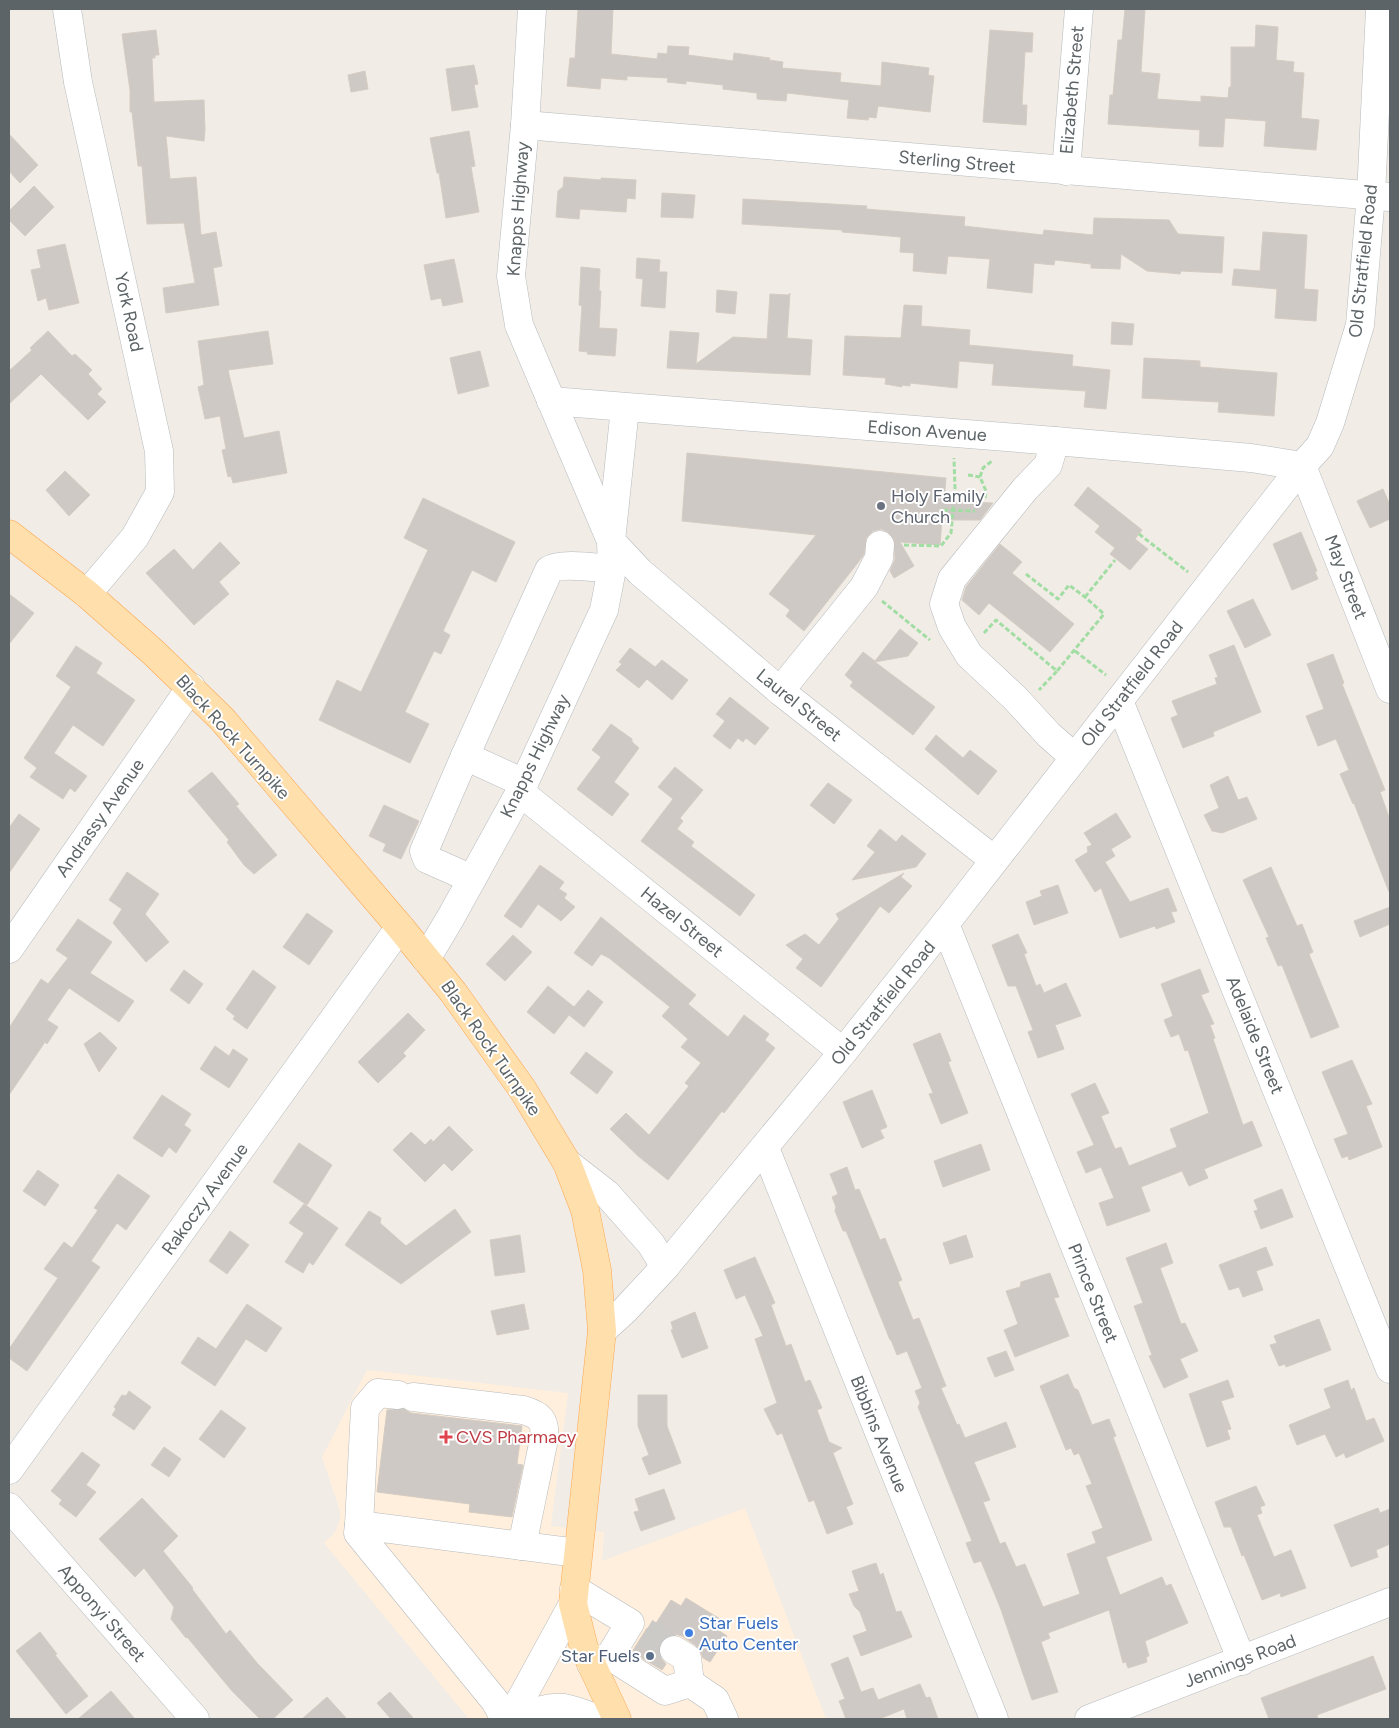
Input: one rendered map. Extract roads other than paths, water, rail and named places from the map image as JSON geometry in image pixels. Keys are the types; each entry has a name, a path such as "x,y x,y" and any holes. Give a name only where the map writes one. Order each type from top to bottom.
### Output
{"main road":[{"name":"Black Rock Turnpike","path":"9,534 87,594 154,653 222,719 400,927 453,992 523,1090 567,1164 585,1210 597,1270 602,1331 573,1596 584,1648 622,1644 617,1719"}],"street":[{"name":"York Road","path":"67,9 78,82 159,452 160,492 134,536 87,594"},
{"name":"Knapps Highway","path":"532,9 525,125 511,276 519,325 611,540"},
{"name":"Elizabeth Street","path":"1066,171 1079,9"},
{"name":"Old Stratfield Road","path":"602,1331 625,1310 665,1267 843,1052 946,924 1302,466 1320,446 1330,423 1360,325 1381,196 1380,9"},
{"name":"Sterling Street","path":"525,125 1381,196"},
{"name":"Edison Avenue","path":"551,401 1055,441 1251,458 1302,466"},
{"name":"Knapps Highway","path":"426,959 522,788 604,610 612,569 611,540 625,408"},
{"path":"1055,441 1048,464 1025,489 952,579 944,604 952,627 969,655 1015,698 1049,735 1074,757"},
{"name":"May Street","path":"1302,466 1390,689"},
{"name":"Laurel Street","path":"611,540 640,572 780,691 994,860"},
{"path":"780,691 864,587 879,558 880,544"},
{"path":"472,878 427,858 424,850 549,570 562,567 612,569"},
{"name":"Andrassy Avenue","path":"9,949 190,687"},
{"name":"Adelaide Street","path":"1119,701 1390,1369"},
{"name":"Hazel Street","path":"465,756 522,788 843,1052"},
{"name":"Prince Street","path":"946,924 1242,1661"},
{"name":"Rakoczy Avenue","path":"9,1470 400,927"},
{"name":"Bibbins Avenue","path":"765,1148 994,1719"},
{"path":"567,1164 607,1194 651,1244 665,1267"},
{"path":"505,1719 495,1701 358,1533 365,1408 378,1393 523,1410 538,1416 543,1422 545,1430 544,1439 522,1546"},
{"name":"Apponyi Street","path":"9,1506 195,1719"},
{"path":"359,1526 578,1553"},
{"path":"510,1719 573,1596 622,1644 665,1691 690,1683"},
{"name":"Jennings Road","path":"1106,1716 1390,1602"},
{"path":"669,1659 686,1658 690,1683 715,1700 724,1719"},
{"path":"517,1719 545,1710 564,1708 599,1719"}],"tunnel":[{"path":"645,1632 674,1650"}],"place":[{"name":"Holy Family Church","path":"881,506"},
{"name":"CVS Pharmacy","path":"446,1437"},
{"name":"Star Fuels Auto Center","path":"689,1633"},
{"name":"Star Fuels","path":"650,1656"}]}
